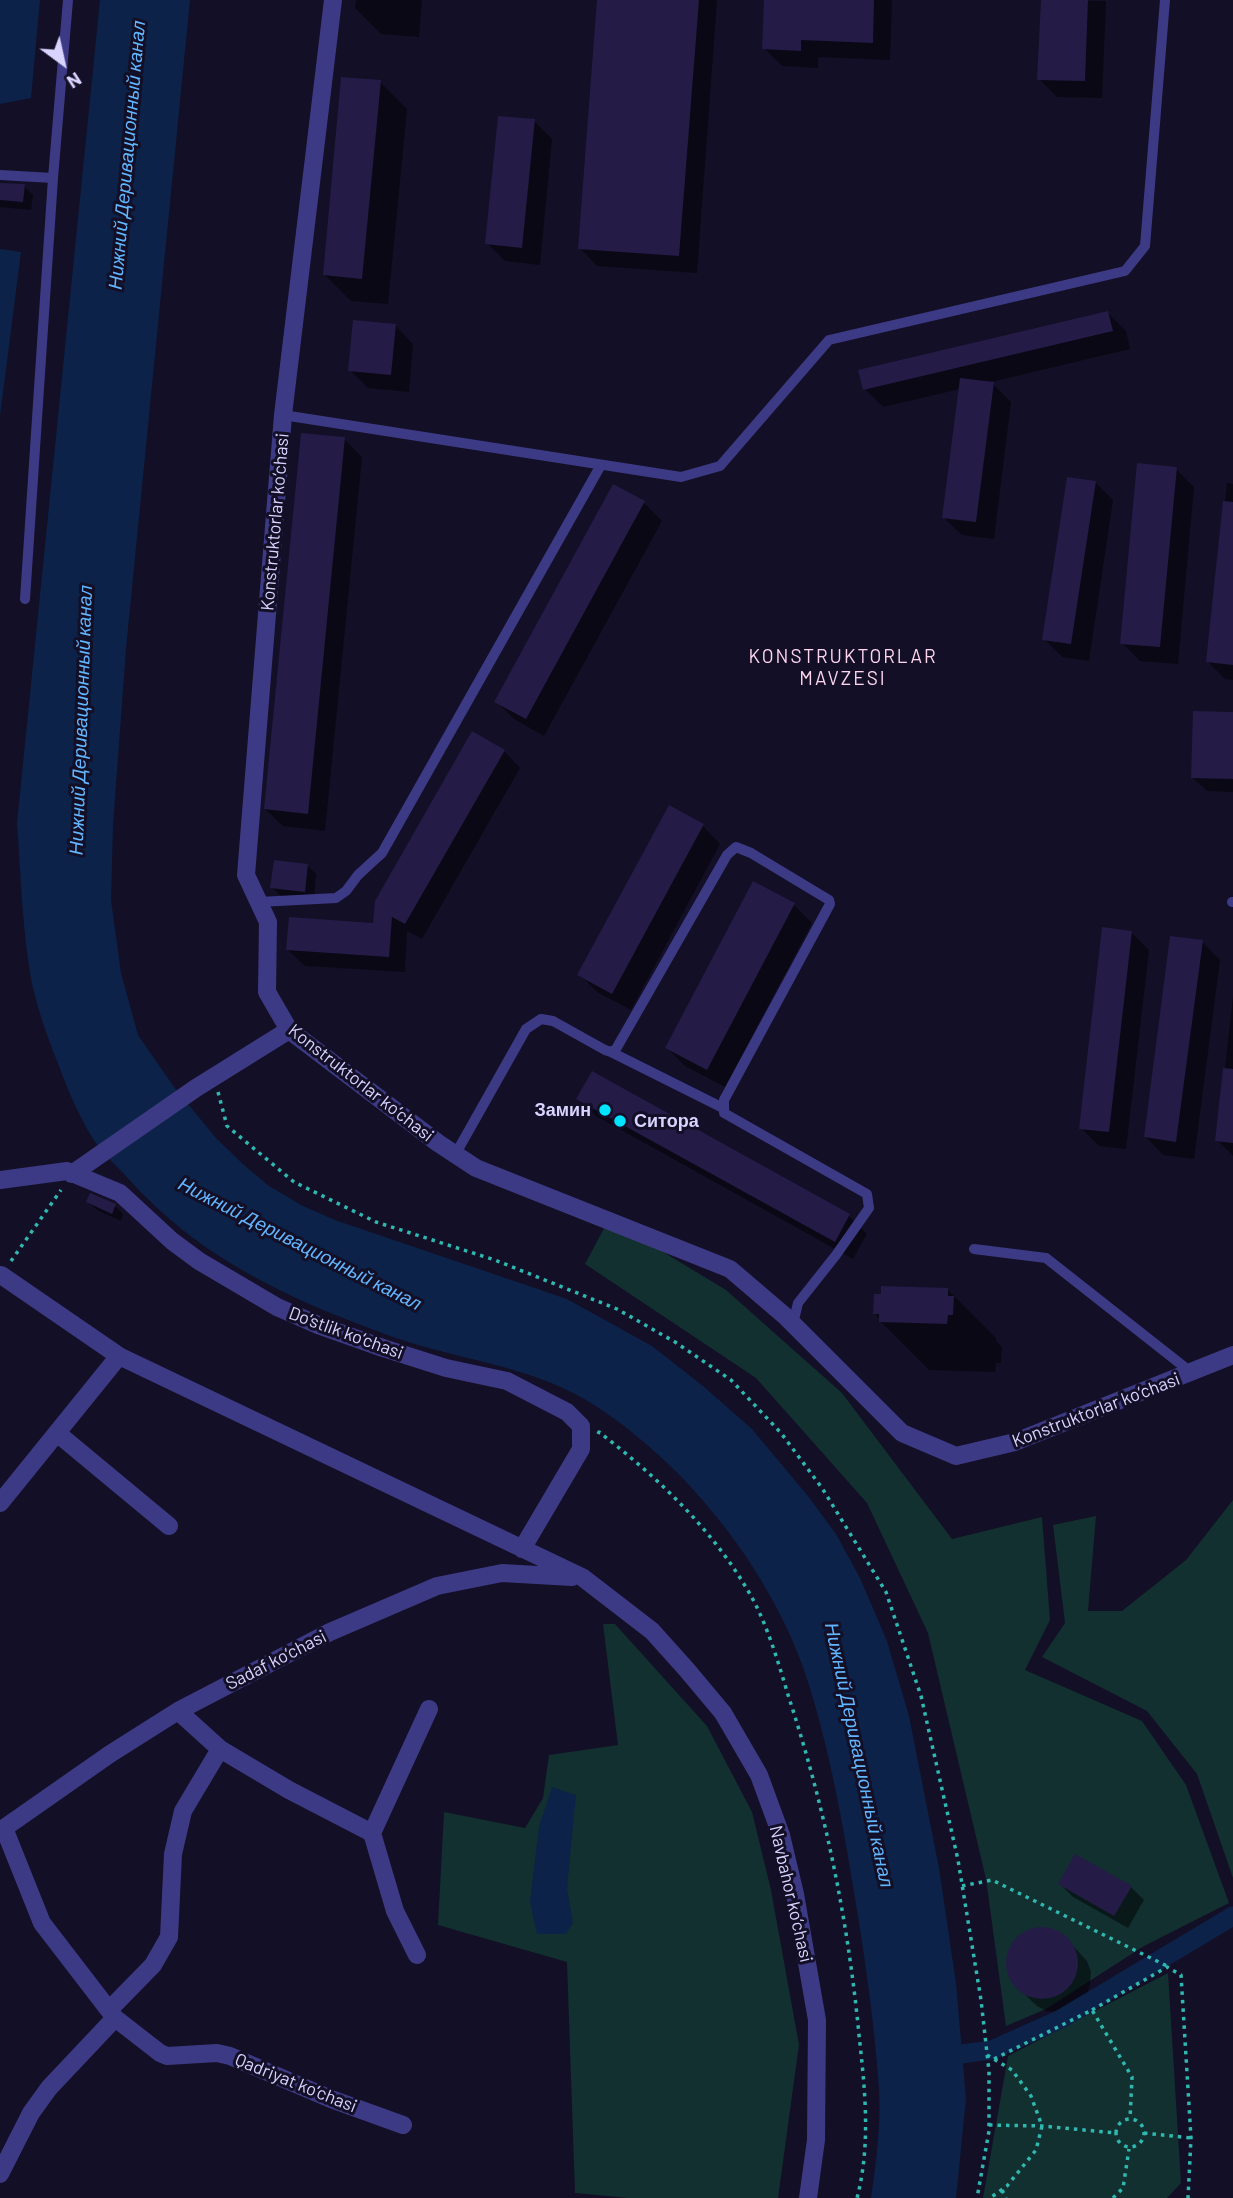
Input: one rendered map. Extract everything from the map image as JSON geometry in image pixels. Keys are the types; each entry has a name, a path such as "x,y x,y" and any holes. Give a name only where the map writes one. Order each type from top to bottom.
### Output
{"street":[{"name":"Konstruktorlar ko‘chasi","path":"333,0 283,415 246,875 268,922 267,992 289,1030 476,1168 730,1269 793,1324 902,1433 956,1455 1015,1443 1233,1355"},
{"path":"72,1174 196,1088 289,1030"},
{"name":"Do‘stlik ko‘chasi","path":"0,1180 66,1171 120,1193 181,1248 277,1307 383,1348 446,1368 507,1381 567,1412 581,1426 581,1449"},
{"path":"1,1275 119,1356 582,1577"},
{"path":"0,1503 119,1356"},
{"path":"57,1433 169,1526"},
{"path":"522,1549 581,1449"},
{"name":"Sadaf ko‘chasi","path":"2,1829 110,1754 178,1711 330,1632 437,1586 502,1573 582,1577"},
{"name":"Navbahor ko‘chasi","path":"582,1577 652,1631 723,1713 759,1775 781,1835 795,1894 817,2020 816,2140 808,2198"},
{"path":"417,1955 395,1911 372,1833 429,1709"},
{"path":"178,1711 220,1749 289,1790 372,1833"},
{"path":"0,2174 31,2113 153,1965 169,1937 173,1854 183,1811 220,1749"},
{"name":"Qadriyat ko‘chasi","path":"2,1829 42,1923 112,2014 160,2053 167,2056 217,2053 230,2056 331,2099 403,2125"}],"lane":[{"path":"26,598 53,178 68,0"},
{"path":"283,415 681,477 720,466 829,340 1125,271 1145,246 1165,0"},
{"path":"0,175 53,178"},
{"path":"259,902 336,898 382,853 601,465"},
{"path":"611,1052 621,1042 727,855 736,848 751,853 829,900 830,904 724,1100 723,1108 724,1113 867,1194 869,1208 798,1303 793,1324"},
{"path":"455,1155 526,1029 541,1019 553,1021 723,1108"},
{"path":"974,1249 1046,1258 1192,1373"}],"path":[{"path":"213,1077 227,1126 294,1182 376,1222 495,1260 617,1309 675,1342 732,1380 782,1433 822,1488 886,1592 921,1696 962,1886 985,2033 989,2071 989,2125 977,2198"},
{"path":"1,1275 72,1174"},
{"path":"581,1449 599,1432 672,1493 718,1547 749,1591 772,1644 810,1761 843,1906 866,2097 863,2174 857,2198"},
{"path":"962,1886 992,1880 1181,1975 1191,2138 1188,2198"},
{"path":"994,2059 1093,2010 1167,1967"},
{"path":"1093,2010 1132,2077 1130,2119"},
{"path":"987,2055 1012,2070 1031,2096 1042,2126 1036,2150 1002,2190 990,2198"},
{"path":"1130,2119 1138,2122 1144,2133 1139,2145 1129,2147 1120,2144 1116,2133 1121,2122 1130,2119"},
{"path":"989,2125 1042,2126 1116,2133"},
{"path":"1144,2133 1191,2138"},
{"path":"1113,2198 1123,2188 1129,2147"},
{"path":"1002,2190 1006,2198"}],"green space":[{"path":"609,1219 726,1290 842,1393 952,1539 1042,1517 1050,1620 1025,1670 1142,1721 1186,1785 1229,1903 1144,1946 1046,2009 1006,2026 986,1879 928,1633 867,1503 756,1378 585,1264"},
{"path":"1233,1500 1233,1878 1197,1774 1147,1711 1042,1657 1065,1623 1053,1525 1096,1516 1088,1611 1122,1611 1186,1560"},
{"path":"603,1624 615,1624 707,1726 752,1812 771,1890 799,2045 778,2198 628,2198 575,2193 567,1962 438,1925 444,1812 525,1828 543,1798 549,1755 618,1745"},
{"path":"1168,1973 1181,2183 1167,2198 983,2198 1008,2056"}],"water":[{"path":"0,0 40,0 31,98 0,104"},
{"name":"Нижний Деривационный канал","path":"100,0 190,0 126,649 113,825 111,900 121,973 138,1035 174,1087 216,1138 269,1186 303,1206 335,1220 567,1299 652,1346 752,1429 836,1534 860,1578 887,1641 909,1716 939,1868 956,1983 966,2099 956,2198 871,2198 879,2118 875,2044 856,1904 828,1755 803,1667 787,1628 767,1589 716,1516 654,1451 586,1400 563,1388 515,1370 414,1344 352,1322 280,1291 214,1253 153,1204 102,1151 84,1123 61,1071 32,984 24,924 17,823"},
{"path":"0,249 21,252 0,416"},
{"path":"552,1787 576,1795 567,1888 573,1923 566,1934 537,1934 530,1902 539,1826"}],"building":[{"path":"597,0 699,0 679,256 578,249"},
{"path":"764,0 874,0 873,43 801,40 801,51 762,49"},
{"path":"1041,0 1088,0 1085,81 1037,80"},
{"path":"341,77 381,80 362,279 323,275"},
{"path":"498,116 535,119 522,248 485,244"},
{"path":"0,183 25,184 23,202 0,200"},
{"path":"1108,311 1113,331 863,390 858,370"},
{"path":"353,320 396,324 391,375 348,371"},
{"path":"960,378 994,382 976,522 942,518"},
{"path":"301,433 345,437 308,814 264,809"},
{"path":"1137,463 1177,467 1160,647 1120,644"},
{"path":"1067,477 1096,481 1071,644 1042,640"},
{"path":"613,484 645,501 526,719 494,702"},
{"path":"1223,501 1233,502 1233,665 1206,662"},
{"path":"1193,711 1233,712 1233,779 1191,778"},
{"path":"472,731 505,750 405,924 392,917 389,957 286,950 289,917 373,923 375,901"},
{"path":"669,805 704,824 612,994 577,975"},
{"path":"274,860 308,864 305,892 270,888"},
{"path":"753,881 795,903 707,1070 665,1048"},
{"path":"1102,927 1132,931 1109,1132 1079,1129"},
{"path":"1170,936 1203,940 1176,1142 1144,1137"},
{"path":"1223,1068 1233,1069 1233,1143 1215,1141"},
{"path":"592,1071 850,1214 835,1242 576,1099"},
{"path":"90,1193 116,1204 112,1214 86,1202"},
{"path":"881,1286 948,1288 948,1296 954,1296 953,1315 948,1315 947,1324 879,1322 879,1314 873,1314 874,1294 881,1294"},
{"path":"1075,1854 1132,1886 1114,1916 1058,1884"},
{"path":"1042,1927 1062,1933 1072,1943 1078,1963 1072,1983 1062,1993 1042,1999 1022,1993 1012,1983 1006,1963 1012,1943 1022,1933"}],"waterway":[{"path":"937,2057 992,2050 1061,2019 1233,1916"}],"place":[{"name":"Замин","path":"605,1110"},
{"name":"Ситора","path":"620,1121"}],"district":[{"name":"KONSTRUKTORLAR MAVZESI","path":"843,668"}]}
